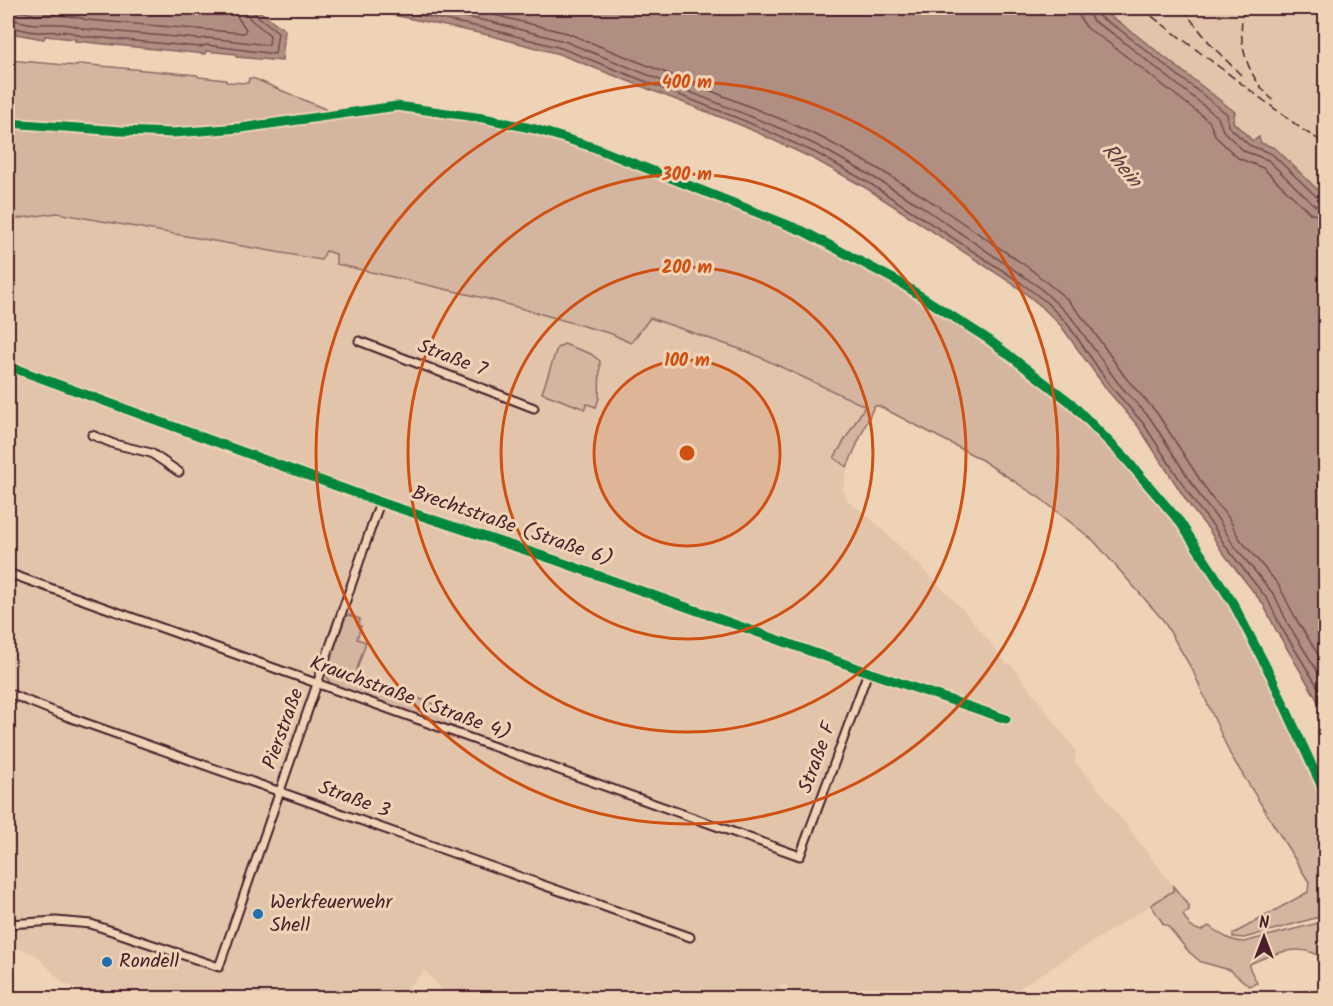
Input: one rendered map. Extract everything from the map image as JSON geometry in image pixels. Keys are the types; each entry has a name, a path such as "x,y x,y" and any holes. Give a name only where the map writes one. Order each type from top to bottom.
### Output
{"street":[{"name":"Straße 7","path":"359,341 534,408"},
{"name":"Brechtstraße (Straße 6)","path":"8,366 380,502 555,560 1006,719"},
{"path":"92,435 114,444 151,453 179,472"},
{"name":"Pierstraße","path":"8,924 26,921 56,921 91,924 219,967 380,502"},
{"name":"Krauchstraße (Straße 4)","path":"8,573 800,856"},
{"name":"Straße F","path":"800,856 868,672"},
{"name":"Straße 3","path":"8,693 63,715 690,937"}],"shaded area":[{"path":"1101,8 1325,8 1325,197 1275,148 1253,141 1232,122 1235,115"},
{"path":"8,60 197,75 226,80 226,82 248,83 249,78 332,112 333,110 354,113 398,108 534,131 600,152 797,231 899,284 987,340 1070,404 1178,523 1233,605 1270,677 1301,751 1325,800 1325,928 1319,917 1244,938 1233,937 1233,934 1308,892 1309,882 1230,754 1193,671 1163,620 1094,541 1040,498 977,457 879,406 874,406 847,467 834,458 865,406 751,353 650,318 631,343 612,334 488,299 336,264 336,254 326,251 321,260 57,213 8,220"},
{"path":"56,213 321,260 325,251 336,254 336,264 488,299 612,334 631,343 650,318 751,353 865,406 834,458 847,467 843,490 848,501 870,518 920,566 964,611 1008,665 1010,663 1076,751 1075,762 1173,886 1173,891 1019,988 1015,998 799,998 785,984 766,998 450,998 425,971 396,998 90,998 84,991 63,983 36,955 8,947 8,220"},
{"path":"564,344 591,354 600,361 599,398 596,407 587,404 585,409 542,393 557,348"},
{"path":"346,616 360,619 358,625 361,626 357,639 366,642 355,675 461,714 459,723 452,727 333,686 327,678 327,669"},
{"path":"1173,886 1189,906 1189,910 1183,915 1191,927 1201,931 1209,926 1234,940 1244,942 1318,923 1325,933 1325,960 1316,954 1298,950 1269,956 1250,964 1249,967 1257,983 1249,986 1230,970 1201,962 1189,952 1167,925 1164,925 1151,905 1173,891"}],"water":[{"path":"8,8 255,8 285,30 282,61 236,57 236,54 206,51 205,54 45,36 44,39 8,33"},
{"name":"Rhein","path":"332,8 1101,8 1235,112 1233,122 1253,141 1259,137 1261,143 1275,148 1325,197 1325,713 1263,604 1192,509 1138,426 1108,391 1061,326 1016,286 866,188 814,159 743,126 559,54 488,35 379,12"}],"railway":[{"path":"1141,8 1303,130 1326,144"},
{"path":"1182,8 1212,46 1241,75"},
{"path":"1244,8 1242,33 1246,58 1256,81 1273,100"}],"cycle path":[{"path":"8,123 173,133 241,128 397,106 483,118 535,129 593,147 803,231 899,282 988,339 1070,402 1125,458 1180,522 1233,603 1271,676 1326,796"},
{"path":"8,366 380,502 555,560 1006,719"}],"place":[{"name":"Werkfeuerwehr Shell","path":"258,914"},
{"name":"Rondell","path":"107,962"}]}
